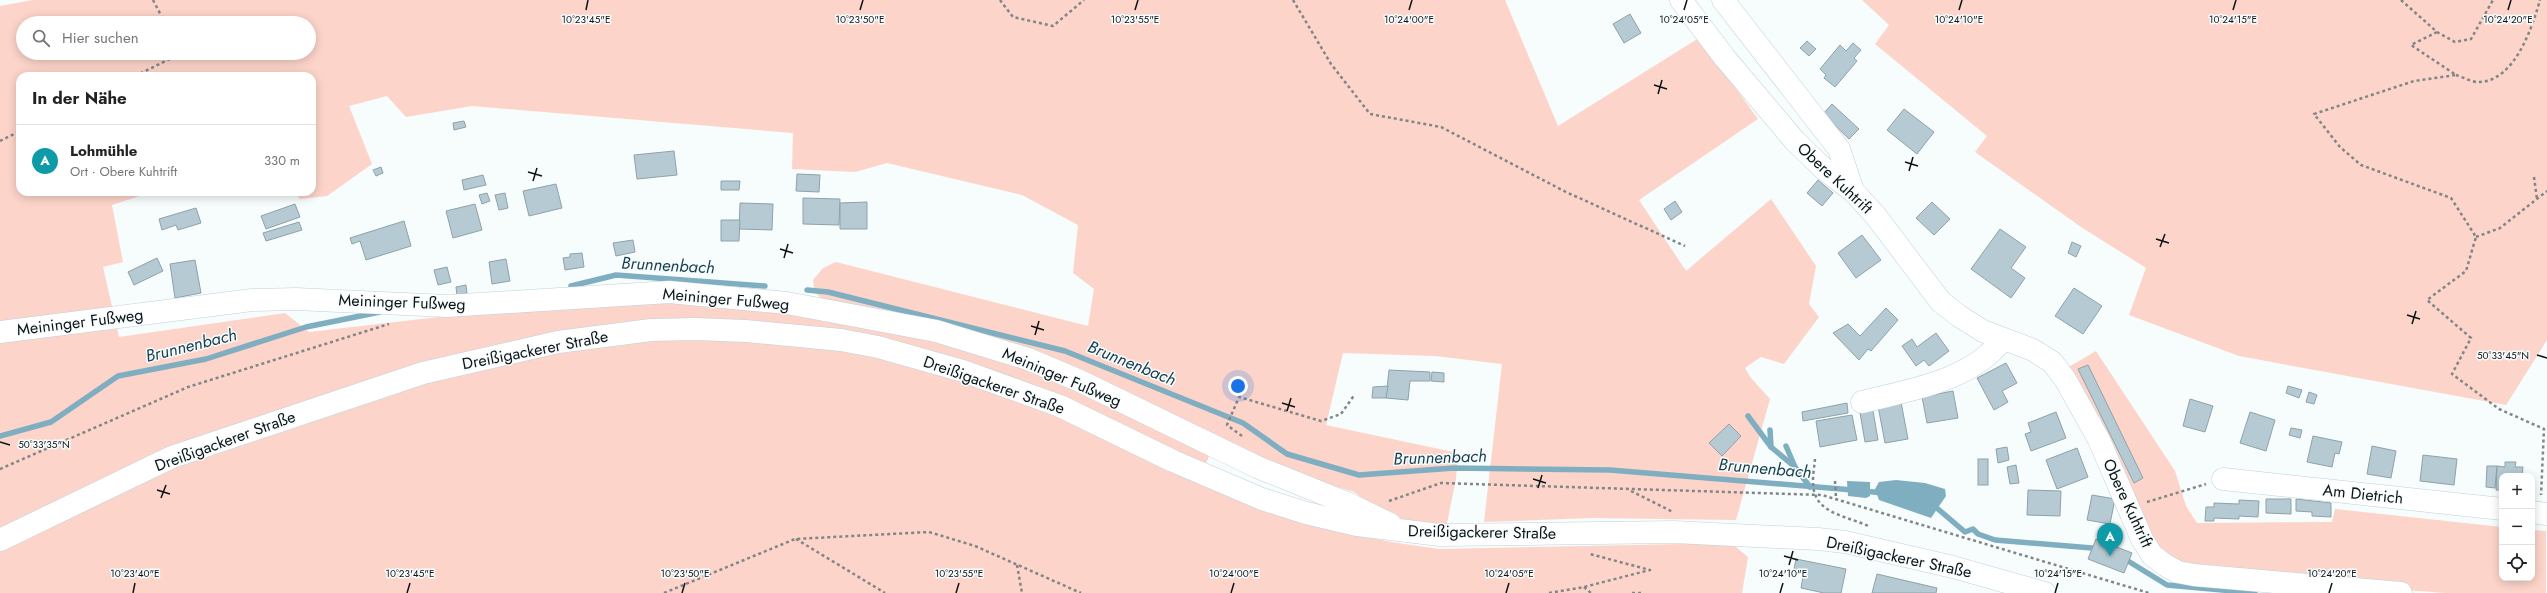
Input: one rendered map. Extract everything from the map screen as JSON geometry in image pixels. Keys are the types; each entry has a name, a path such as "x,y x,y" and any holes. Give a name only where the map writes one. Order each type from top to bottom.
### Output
{"street":[{"name":"Obere Kuhtrift","path":"1681,0 1725,58 1795,141 1825,170 1853,191 1876,215 1941,302 1959,316 2002,340 2033,350 2052,362 2065,379 2099,440 2142,539 2152,554 2178,572 2216,578 2248,578 2400,593"},
{"path":"1723,0 1839,149 1853,191"},
{"name":"Meininger Fußweg","path":"0,332 252,300 296,298 447,306 669,292 788,303 936,331 1028,359 1080,381 1257,467 1349,504 1409,533"},
{"name":"Dreißigackerer Straße","path":"0,540 172,457 422,373 558,342 651,330 695,329 746,331 841,340 885,349 963,371 1060,406 1173,461 1262,499 1306,513 1357,525 1409,533 1440,535 1681,533 1818,539 1846,542 1953,567 2045,593"},
{"path":"1862,402 1932,384 1984,358 2002,340"},
{"name":"Am Dietrich","path":"2223,479 2499,509"}],"path":[{"path":"152,0 161,16"},
{"path":"1000,0 1013,18 1053,26 1084,0"},
{"path":"1293,0 1331,64 1370,114 1441,127 1566,192 1685,246"},
{"path":"2401,0 2437,32 2455,42 2471,39 2493,0"},
{"path":"2437,32 2411,45 2456,75 2479,82 2501,74 2515,62 2540,0"},
{"path":"143,72 168,60"},
{"path":"2456,75 2414,81 2314,114 2340,147 2361,165 2452,198 2476,237 2466,271 2426,300 2471,338 2452,374 2499,409 2544,429 2540,513"},
{"path":"0,140 16,133"},
{"path":"2534,177 2538,199"},
{"path":"2476,237 2500,228 2547,191"},
{"path":"0,469 188,387 394,323"},
{"path":"1227,426 1240,397 1321,421 1341,414 1355,394"},
{"path":"1815,459 1815,494"},
{"path":"2128,508 2223,479"},
{"path":"1835,480 1836,498"},
{"path":"1390,500 1441,483 1629,490 1815,494 1836,498 2149,593"},
{"path":"1629,490 1674,512 1670,514"},
{"path":"664,593 796,538 929,532 975,546 1081,593"},
{"path":"796,538 885,593"},
{"path":"1549,593 1584,587 1650,570 1584,552"},
{"path":"1017,565 1022,593"},
{"path":"1584,587 1591,593"},
{"path":"1632,593 1644,593"}],"shaded area":[{"path":"33,0 1505,0 1558,126 1699,38 1758,119 1639,200 1686,271 1771,199 1816,266 1809,304 1819,317 1784,364 1761,357 1745,368 1751,378 1770,399 1736,520 1592,518 1484,522 1502,364 1435,356 1343,353 1326,425 1458,453 1456,479 1446,528 1392,521 1354,492 1274,467 1029,353 830,305 815,293 813,280 823,268 836,262 1088,326 1094,289 1073,273 1078,225 1022,195 887,163 855,172 792,169 793,133 472,106 406,117 387,96 349,106 372,164 327,196 300,199 298,196 316,196 316,72 16,72 16,196 140,196 112,205 123,262 103,267 119,337 285,313 309,332 587,300 670,297 847,319 1018,363 1211,452 1198,481 1329,528 1391,542 1439,549 1731,543 1748,557 1742,593 0,593 0,6"},
{"path":"1862,0 2547,0 2547,340 2506,405 2239,356 2129,315 2146,268 2081,227 1975,152 1987,136 1875,44 1889,25"},
{"path":"2096,351 2175,471 2186,506 2197,523 2332,522 2335,509 2499,527 2499,581 2535,581 2535,530 2546,531 2546,593 2445,593 2207,575 2152,547 2067,368"}],"water":[{"path":"1896,480 1925,483 1945,489 1946,496 1931,518 1879,500 1875,489 1879,482"},
{"path":"1847,481 1870,482 1870,496 1866,498 1848,496"}],"building":[{"path":"1630,14 1641,33 1624,43 1613,24"},
{"path":"1807,41 1816,49 1809,56 1800,48"},
{"path":"1853,43 1861,50 1854,58 1857,61 1835,87 1824,78 1826,75 1820,69 1840,45 1846,51"},
{"path":"1832,104 1859,129 1849,139 1823,114"},
{"path":"1904,109 1934,132 1917,154 1887,130"},
{"path":"464,121 466,127 454,130 453,123"},
{"path":"674,151 677,175 637,179 634,155"},
{"path":"381,167 383,173 376,176 373,170"},
{"path":"797,174 820,175 819,192 796,191"},
{"path":"483,175 486,185 464,190 462,180"},
{"path":"1818,180 1833,193 1822,206 1807,193"},
{"path":"721,181 740,181 739,190 721,190"},
{"path":"556,184 562,208 529,216 523,191"},
{"path":"487,193 490,201 482,204 479,195"},
{"path":"505,193 508,208 499,210 495,195"},
{"path":"803,198 840,199 839,225 803,224"},
{"path":"1675,201 1682,212 1671,220 1664,209"},
{"path":"867,202 867,229 840,229 840,203"},
{"path":"1932,202 1950,219 1934,235 1916,218"},
{"path":"740,203 773,204 772,230 739,229"},
{"path":"295,204 300,217 266,229 261,216"},
{"path":"475,204 482,230 453,238 446,211"},
{"path":"196,208 201,223 178,230 176,225 162,230 159,219"},
{"path":"721,220 740,220 739,241 721,241"},
{"path":"404,221 411,246 366,260 360,241 352,244 350,238"},
{"path":"299,222 302,230 266,241 263,233"},
{"path":"2000,229 2026,247 2011,268 2025,278 2011,298 1971,269"},
{"path":"1862,235 1881,260 1856,278 1838,253"},
{"path":"633,240 635,252 616,256 613,243"},
{"path":"2072,242 2081,246 2076,257 2068,253"},
{"path":"582,253 584,267 565,270 563,258 570,257 570,254"},
{"path":"157,258 163,271 134,285 128,272"},
{"path":"506,259 510,281 492,284 489,262"},
{"path":"195,260 201,293 175,298 170,264"},
{"path":"447,267 451,282 438,285 434,270"},
{"path":"466,285 467,293 457,295 456,287"},
{"path":"2074,288 2102,306 2083,334 2055,316"},
{"path":"1886,308 1898,320 1871,351 1868,349 1859,360 1833,333 1848,324 1860,336"},
{"path":"1936,333 1949,351 1929,366 1924,360 1916,366 1902,346 1912,339 1917,347"},
{"path":"2006,363 2017,383 2002,391 2008,402 1994,410 1977,378"},
{"path":"2088,365 2143,478 2134,483 2078,369"},
{"path":"1389,370 1430,372 1430,381 1410,381 1408,400 1386,398"},
{"path":"1432,372 1444,373 1444,382 1431,381"},
{"path":"1388,386 1386,398 1372,398 1373,387"},
{"path":"2288,386 2302,390 2299,398 2286,393"},
{"path":"1953,391 1958,418 1927,423 1922,397"},
{"path":"2309,392 2317,395 2314,404 2306,402"},
{"path":"2190,399 2213,406 2205,432 2183,426"},
{"path":"1901,402 1908,439 1885,443 1878,406"},
{"path":"1847,403 1848,413 1803,421 1802,412"},
{"path":"1872,405 1878,440 1865,442 1859,407"},
{"path":"2056,412 2066,438 2031,451 2025,434 2031,432 2028,423"},
{"path":"2250,412 2275,420 2266,451 2240,443"},
{"path":"1852,415 1857,440 1820,447 1816,421"},
{"path":"1729,424 1741,436 1722,456 1709,443"},
{"path":"2291,428 2302,430 2300,438 2289,435"},
{"path":"2313,436 2342,442 2339,454 2335,453 2332,467 2307,462"},
{"path":"2372,446 2396,451 2391,478 2367,474"},
{"path":"2007,447 2009,460 1998,463 1996,449"},
{"path":"2077,448 2088,477 2057,489 2046,460"},
{"path":"2423,455 2457,459 2454,485 2420,481"},
{"path":"1978,459 1988,459 1988,485 1978,485"},
{"path":"2505,462 2516,462 2515,467 2523,467 2522,473 2499,473 2499,490 2496,490 2497,466 2505,467"},
{"path":"2016,465 2019,483 2010,484 2007,467"},
{"path":"2487,466 2497,466 2495,488 2486,487"},
{"path":"2028,490 2061,491 2060,516 2027,515"},
{"path":"2092,495 2115,499 2110,524 2087,520"},
{"path":"2266,499 2291,499 2291,514 2266,513"},
{"path":"2296,499 2331,503 2331,517 2312,516 2312,512 2296,511"},
{"path":"2239,500 2259,501 2258,517 2239,516 2239,519 2214,518 2214,521 2205,521 2206,507 2214,507 2214,503 2239,504"},
{"path":"2096,539 2132,553 2124,573 2088,559"},
{"path":"1796,559 1846,569 1841,593 1824,593 1801,588 1804,571 1794,569"},
{"path":"1877,574 1937,588 1936,593 1872,593"}],"waterway":[{"name":"Brunnenbach","path":"571,286 616,275 765,286"},
{"name":"Brunnenbach","path":"807,290 828,292 1065,351 1243,423 1287,454 1359,475 1454,468 1610,470 1853,490"},
{"name":"Brunnenbach","path":"0,436 51,422 118,376 206,359 306,327 380,312"},
{"path":"1748,416 1771,447"},
{"path":"1770,430 1771,447 1795,467"},
{"path":"1786,446 1795,467 1810,487"},
{"name":"Brunnenbach","path":"1864,491 1883,493"},
{"name":"Brunnenbach","path":"1932,507 1938,509 1965,532 1973,529 1978,534 1995,540 2092,548"},
{"name":"Brunnenbach","path":"2128,561 2167,585 2255,593"}],"place":[{"name":"Lohmühle","path":"2110,556"}]}
